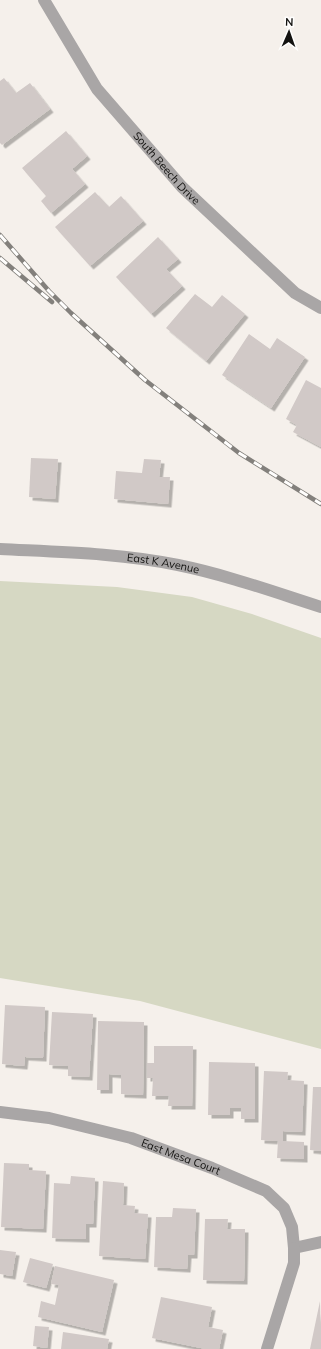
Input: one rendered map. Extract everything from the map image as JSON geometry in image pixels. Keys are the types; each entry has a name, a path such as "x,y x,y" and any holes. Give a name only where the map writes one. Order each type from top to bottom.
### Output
{"street":[{"name":"South Beech Drive","path":"44,0 97,89 182,187 295,292 321,308"},
{"name":"East K Avenue","path":"0,549 112,555 173,564 228,577 321,607"},
{"name":"East Mesa Court","path":"0,1112 49,1118 131,1138 212,1168 266,1191 284,1208 292,1227 294,1248 294,1263 267,1349"},
{"path":"294,1248 321,1242"}],"green space":[{"path":"0,581 117,587 192,597 252,614 321,638 321,1049 140,1001 0,978"}],"building":[{"path":"4,78 16,93 30,83 50,109 2,145 0,143 0,81"},
{"path":"66,131 87,156 72,169 85,184 51,213 41,201 46,196 22,168"},
{"path":"95,192 109,207 121,196 143,221 90,266 55,227"},
{"path":"158,237 178,259 166,269 182,286 151,314 116,277"},
{"path":"195,294 212,307 222,295 245,314 206,361 166,328"},
{"path":"249,334 270,349 277,338 305,357 271,408 222,375"},
{"path":"306,380 321,388 321,447 293,432 297,425 286,419"},
{"path":"31,458 58,459 55,499 29,497"},
{"path":"144,459 161,460 159,477 170,477 168,504 114,499 116,471 142,473"},
{"path":"5,1005 45,1007 43,1058 25,1057 24,1066 2,1064"},
{"path":"52,1012 93,1014 89,1077 68,1076 68,1066 49,1065"},
{"path":"98,1021 144,1022 143,1095 121,1094 121,1075 109,1074 109,1090 97,1090"},
{"path":"154,1046 193,1046 192,1106 168,1106 169,1096 152,1096 153,1078 147,1078 147,1063 154,1063"},
{"path":"209,1062 255,1063 255,1119 241,1119 241,1108 230,1108 230,1115 208,1115"},
{"path":"264,1071 288,1072 287,1080 304,1081 302,1132 283,1131 283,1141 304,1142 304,1159 277,1158 278,1141 261,1140"},
{"path":"313,1087 321,1087 321,1151 310,1150"},
{"path":"4,1163 29,1164 29,1170 46,1171 43,1229 1,1227"},
{"path":"71,1176 95,1178 93,1224 86,1224 86,1239 52,1238 54,1183 70,1184"},
{"path":"103,1181 124,1183 123,1205 135,1206 134,1213 148,1214 145,1259 99,1256"},
{"path":"173,1208 196,1209 194,1255 188,1255 187,1269 154,1267 156,1217 172,1217"},
{"path":"205,1219 228,1219 227,1229 245,1229 244,1281 203,1280"},
{"path":"0,1250 16,1252 12,1276 0,1274"},
{"path":"30,1258 53,1264 46,1288 23,1282"},
{"path":"55,1266 114,1280 102,1332 38,1317 41,1301 55,1305 59,1285 51,1284"},
{"path":"161,1297 212,1307 208,1327 223,1330 219,1349 206,1349 152,1338"},
{"path":"320,1301 321,1349 310,1349"},
{"path":"35,1326 49,1327 47,1348 33,1346"},
{"path":"63,1332 109,1339 107,1349 61,1349"}],"railway":[{"path":"0,235 49,291 145,380 239,453 321,504"},
{"path":"0,258 52,302"}]}
